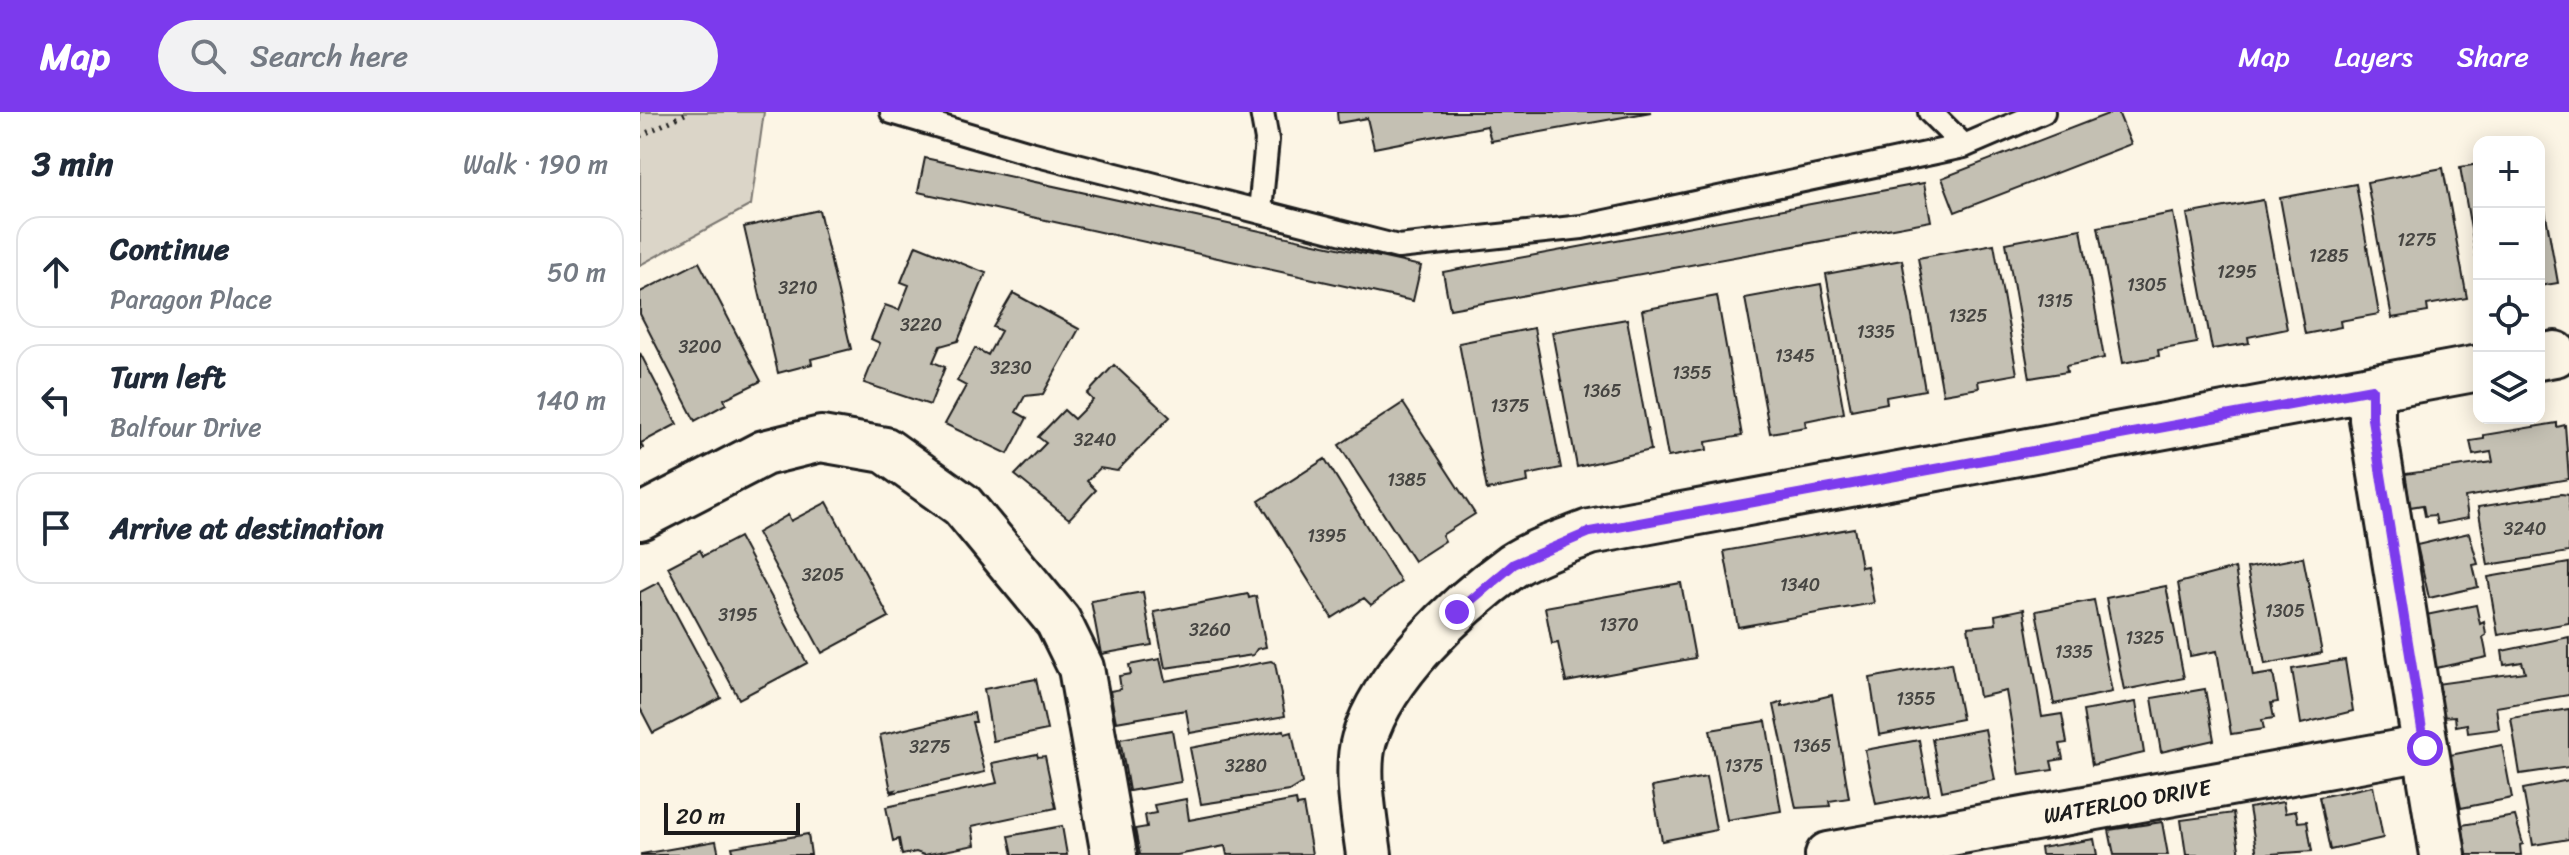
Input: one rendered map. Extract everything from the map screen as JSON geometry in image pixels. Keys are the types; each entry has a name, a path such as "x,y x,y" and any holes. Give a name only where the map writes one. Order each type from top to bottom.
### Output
{"street":[{"path":"1369,855 1362,801 1363,741 1389,685 1457,612 1514,564 1590,532 2473,369"},
{"path":"2372,389 2372,419 2443,855"},
{"path":"640,517 764,453 821,439 885,450 962,505 1058,621 1081,668 1114,855"},
{"name":"WATERLOO DRIVE","path":"1828,855 2425,748"}],"lane":[{"path":"892,112 1030,153 1398,247 1582,227 1964,146 2043,112"},
{"path":"1260,211 1267,140 1262,112"},
{"path":"1930,112 1964,146"}],"path":[{"path":"640,136 689,112"}],"shaded area":[{"path":"640,112 764,112 751,205 640,265"}],"building":[{"path":"1337,112 1651,112 1491,141 1487,126 1374,148 1367,118 1338,123"},
{"path":"2118,112 2131,144 1955,212 1942,178"},
{"path":"925,158 1421,266 1413,301 918,192"},
{"path":"2473,165 2473,240 2460,167"},
{"path":"2443,168 2467,298 2427,305 2428,312 2392,318 2367,182"},
{"path":"1924,183 1931,221 1450,309 1443,272"},
{"path":"2356,184 2379,314 2340,321 2341,327 2305,334 2280,198"},
{"path":"2263,200 2287,329 2248,337 2249,343 2212,349 2187,214"},
{"path":"819,210 851,349 811,359 812,364 778,373 744,227"},
{"path":"2545,210 2558,283 2545,285"},
{"path":"2173,213 2197,343 2158,350 2159,356 2123,363 2098,227"},
{"path":"2081,229 2104,358 2066,366 2067,372 2030,378 2006,243"},
{"path":"1994,244 2017,374 1978,381 1979,388 1943,394 1918,258"},
{"path":"916,245 986,273 958,341 940,346 933,362 945,367 930,405 864,383 880,343 871,339 885,305 899,310 909,285 901,282"},
{"path":"1902,260 1925,390 1886,397 1887,403 1851,410 1826,274"},
{"path":"699,262 761,381 724,399 726,404 695,421 640,314 640,292"},
{"path":"1821,284 1844,413 1805,421 1806,427 1770,433 1745,298"},
{"path":"1013,293 1079,329 1043,394 1025,396 1016,412 1027,418 1008,454 945,424 966,386 957,381 975,348 988,355 1001,331 993,327"},
{"path":"1717,296 1742,436 1706,442 1707,450 1668,457 1642,310"},
{"path":"1627,319 1651,450 1577,467 1552,332"},
{"path":"1534,328 1561,468 1527,475 1528,482 1487,490 1459,343"},
{"path":"640,353 677,424 641,443 643,448 640,450"},
{"path":"1114,365 1170,417 1117,471 1100,468 1087,481 1096,490 1069,519 1015,475 1046,443 1038,437 1064,410 1074,419 1093,400 1087,394"},
{"path":"1403,403 1475,514 1442,535 1445,541 1414,561 1339,445"},
{"path":"2557,423 2557,427 2565,425 2569,479 2465,497 2468,518 2437,524 2435,515 2425,516 2423,505 2410,507 2405,474 2493,462 2491,452 2473,455 2470,441 2484,439 2484,435"},
{"path":"1325,459 1401,582 1371,605 1364,598 1332,618 1259,501"},
{"path":"2569,495 2569,552 2488,565 2478,507"},
{"path":"827,502 889,617 822,653 757,533 788,515 791,521"},
{"path":"1854,528 1861,567 1867,566 1874,603 1738,627 1724,551"},
{"path":"2469,533 2478,564 2473,565 2478,587 2429,598 2417,545"},
{"path":"739,537 807,663 739,699 668,567 700,550 703,556"},
{"path":"2303,557 2322,653 2265,664 2247,568"},
{"path":"2569,563 2569,623 2498,635 2488,577"},
{"path":"2235,568 2253,676 2273,673 2278,702 2271,703 2274,718 2262,720 2264,729 2231,734 2217,651 2190,656 2178,583"},
{"path":"659,582 721,698 653,733 640,708 640,592"},
{"path":"1681,583 1695,658 1566,682 1558,643 1552,644 1545,607"},
{"path":"2166,586 2184,678 2124,690 2106,598"},
{"path":"1143,592 1152,645 1101,654 1091,601"},
{"path":"1248,594 1249,598 1256,596 1266,647 1257,649 1253,655 1165,668 1154,612"},
{"path":"2094,600 2112,692 2054,704 2036,611"},
{"path":"2476,605 2480,624 2484,622 2487,657 2436,668 2426,615"},
{"path":"2024,609 2042,717 2062,714 2067,743 2060,744 2063,759 2051,761 2053,770 2020,775 2006,691 1979,697 1968,627 1996,624 1995,615"},
{"path":"2569,637 2569,695 2496,707 2499,729 2468,733 2467,724 2456,726 2455,716 2442,717 2436,684 2525,672 2522,662 2504,665 2502,651"},
{"path":"1160,659 1165,681 1271,661 1275,663 1285,716 1190,733 1186,710 1116,722 1110,691 1121,689 1119,676 1131,674 1129,665"},
{"path":"2345,660 2353,711 2301,724 2292,669"},
{"path":"1951,663 1962,719 1879,735 1870,678"},
{"path":"1036,679 1047,730 993,741 984,689"},
{"path":"2205,689 2214,740 2161,752 2152,698"},
{"path":"1832,695 1849,798 1829,801 1830,806 1796,808 1774,705 1782,702 1782,707"},
{"path":"2136,702 2144,753 2092,765 2083,711"},
{"path":"2569,709 2569,767 2520,774 2511,718"},
{"path":"974,713 976,722 972,722 985,772 892,793 895,790 891,791 880,735"},
{"path":"1766,721 1781,811 1727,820 1710,730"},
{"path":"1985,729 1995,780 1942,791 1932,739"},
{"path":"1172,730 1181,782 1129,791 1120,739"},
{"path":"1284,730 1285,734 1292,732 1302,783 1289,791 1201,804 1190,748"},
{"path":"1919,740 1929,794 1876,804 1865,750"},
{"path":"2502,745 2512,798 2461,808 2450,755"},
{"path":"1037,754 1038,757 1045,756 1056,808 972,826 975,845 924,855 916,852 902,855 899,839 893,841 886,807 997,783 992,763"},
{"path":"1706,777 1716,830 1662,841 1652,787"},
{"path":"2569,780 2569,839 2533,845 2523,789"},
{"path":"2373,786 2383,838 2330,850 2319,797"},
{"path":"1186,799 1189,820 1296,800 1297,806 1303,805 1312,854 1227,855 1225,846 1177,855 1140,855 1135,829 1147,827 1145,815 1156,813 1154,805"},
{"path":"2283,802 2285,813 2296,811 2298,822 2307,821 2312,851 2257,855 2249,808"},
{"path":"2233,813 2240,855 2186,855 2181,820"},
{"path":"2515,816 2523,844 2520,845 2521,855 2467,855 2462,825"},
{"path":"2162,822 2168,855 2114,855 2109,830"},
{"path":"1062,826 1067,855 1013,855 1009,836"},
{"path":"808,834 811,855 734,855 732,847"},
{"path":"2094,839 2097,855 2041,855 2040,848"},
{"path":"716,841 719,855 641,855 641,854"}],"route":[{"path":"1457,612 1514,564 1590,532 2372,389 2372,419 2425,748"}]}
